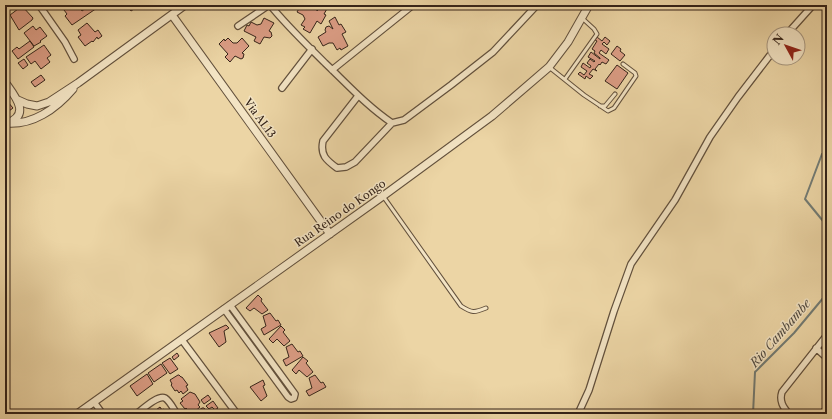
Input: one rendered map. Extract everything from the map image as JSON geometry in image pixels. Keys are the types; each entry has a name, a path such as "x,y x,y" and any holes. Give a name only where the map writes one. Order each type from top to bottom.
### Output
{"street":[{"path":"39,5 66,42 74,59"},
{"path":"18,100 37,106 49,102 78,83 185,5"},
{"path":"238,26 269,5 358,96 392,123"},
{"path":"332,70 413,5"},
{"path":"358,96 323,141 321,148 323,155 337,168 346,167 355,162 392,123 404,120 493,52 536,5"},
{"name":"Rua Reino do Kongo","path":"82,413 94,402 383,196 492,116 549,67 568,42 589,5"},
{"path":"794,26 813,5"},
{"name":"Via AL13","path":"172,15 330,234"},
{"path":"282,88 312,49"},
{"path":"578,414 589,390 614,311 631,264 674,200 710,137 766,60"},
{"path":"5,82 20,104 20,113 13,121 6,123"},
{"path":"6,123 21,123 34,119 66,97 78,83"},
{"path":"227,307 295,394 294,398 291,399 288,397 227,307"},
{"path":"789,414 782,405 782,392 827,334"},
{"path":"182,340 237,414"},
{"path":"816,348 827,358"},
{"path":"136,414 157,399 162,398 167,400 177,414"},
{"path":"94,402 102,413"},
{"path":"821,414 827,409"}],"lane":[{"path":"565,79 597,34 594,29 582,18"},
{"path":"608,111 614,108 636,76 635,73 623,64"},
{"path":"549,67 608,111"},
{"path":"608,111 606,108 607,105 614,94"},
{"path":"600,106 603,107 607,105"},
{"path":"383,196 461,306 475,313 486,308"}],"building":[{"path":"5,5 15,5 6,12"},
{"path":"71,5 78,6 82,11 90,5 95,5 97,8 72,25 65,16 67,14 64,10"},
{"path":"126,5 140,5 131,11"},
{"path":"301,5 311,7 312,5 316,5 317,11 321,5 328,7 321,24 317,21 310,33 303,29 305,27 301,25 305,19 303,15 297,12"},
{"path":"22,6 33,18 19,30 10,15"},
{"path":"335,17 339,25 341,24 346,32 342,34 348,46 341,50 340,48 337,50 333,43 323,46 318,37 326,32 326,27 329,26 333,29 329,21"},
{"path":"264,18 274,23 269,31 271,32 272,36 270,38 264,37 260,44 254,41 256,37 244,31 247,25 249,26 251,22 257,25 261,24"},
{"path":"87,23 95,32 98,30 102,36 98,39 97,37 93,42 92,41 85,46 78,37 81,35 78,30"},
{"path":"33,26 36,30 40,27 47,36 34,46 24,33"},
{"path":"597,37 602,41 605,37 610,41 607,45 604,42 602,44 609,49 606,54 601,50 599,53 609,60 606,64 602,62 600,65 599,64 595,69 597,71 593,69 589,74 593,76 590,79 586,76 585,79 578,74 580,72 584,75 587,71 581,67 583,63 590,68 591,66 587,63 590,59 594,62 595,61 588,57 591,52 600,59 592,49 597,41 595,40"},
{"path":"228,38 233,43 237,43 242,38 249,46 242,53 244,54 243,58 241,59 235,56 230,62 225,57 228,54 219,44 224,39 225,41"},
{"path":"30,41 34,47 18,59 12,51 17,47 19,49"},
{"path":"44,45 51,55 47,58 50,62 41,69 35,61 31,64 26,57"},
{"path":"617,46 625,55 620,61 611,54"},
{"path":"24,59 28,65 23,69 18,63"},
{"path":"617,65 628,73 617,89 605,81"},
{"path":"41,75 45,80 35,87 31,82"},
{"path":"7,101 13,108 5,114 5,102"},
{"path":"258,295 268,310 262,314 254,308 250,311 246,308"},
{"path":"270,313 281,325 264,335 261,329 266,326 263,316"},
{"path":"226,325 229,328 224,331 226,342 219,347 209,333"},
{"path":"281,326 285,330 283,332 290,341 284,346 277,339 273,343 269,339"},
{"path":"292,344 303,356 286,366 283,360 289,357 286,347"},
{"path":"177,353 179,356 174,360 172,357"},
{"path":"303,357 308,361 306,363 313,372 307,377 299,370 296,374 292,370"},
{"path":"170,358 178,369 170,374 162,363"},
{"path":"161,364 167,373 154,382 148,373"},
{"path":"147,374 153,384 137,396 130,386"},
{"path":"178,375 182,377 188,385 186,386 188,390 183,394 181,391 179,393 177,390 175,391 171,385 170,380"},
{"path":"315,375 326,387 309,396 306,391 312,388 309,378"},
{"path":"263,380 265,385 263,386 267,396 261,401 250,387"},
{"path":"190,392 195,394 200,402 198,405 200,407 193,413 186,408 185,409 180,403 183,401 181,399"},
{"path":"208,395 211,399 204,404 201,400"},
{"path":"213,401 218,408 215,410 212,407 209,409 206,406"},
{"path":"160,407 162,410 164,409 168,414 152,413"},
{"path":"204,408 209,414 194,414"},
{"path":"106,409 110,414 100,414 102,413"}],"waterway":[{"name":"Rio Cambambe","path":"827,152 822,154 805,199 823,221 827,229"},
{"name":"Rio Cambambe","path":"753,414 755,372 794,333 827,292"}]}
